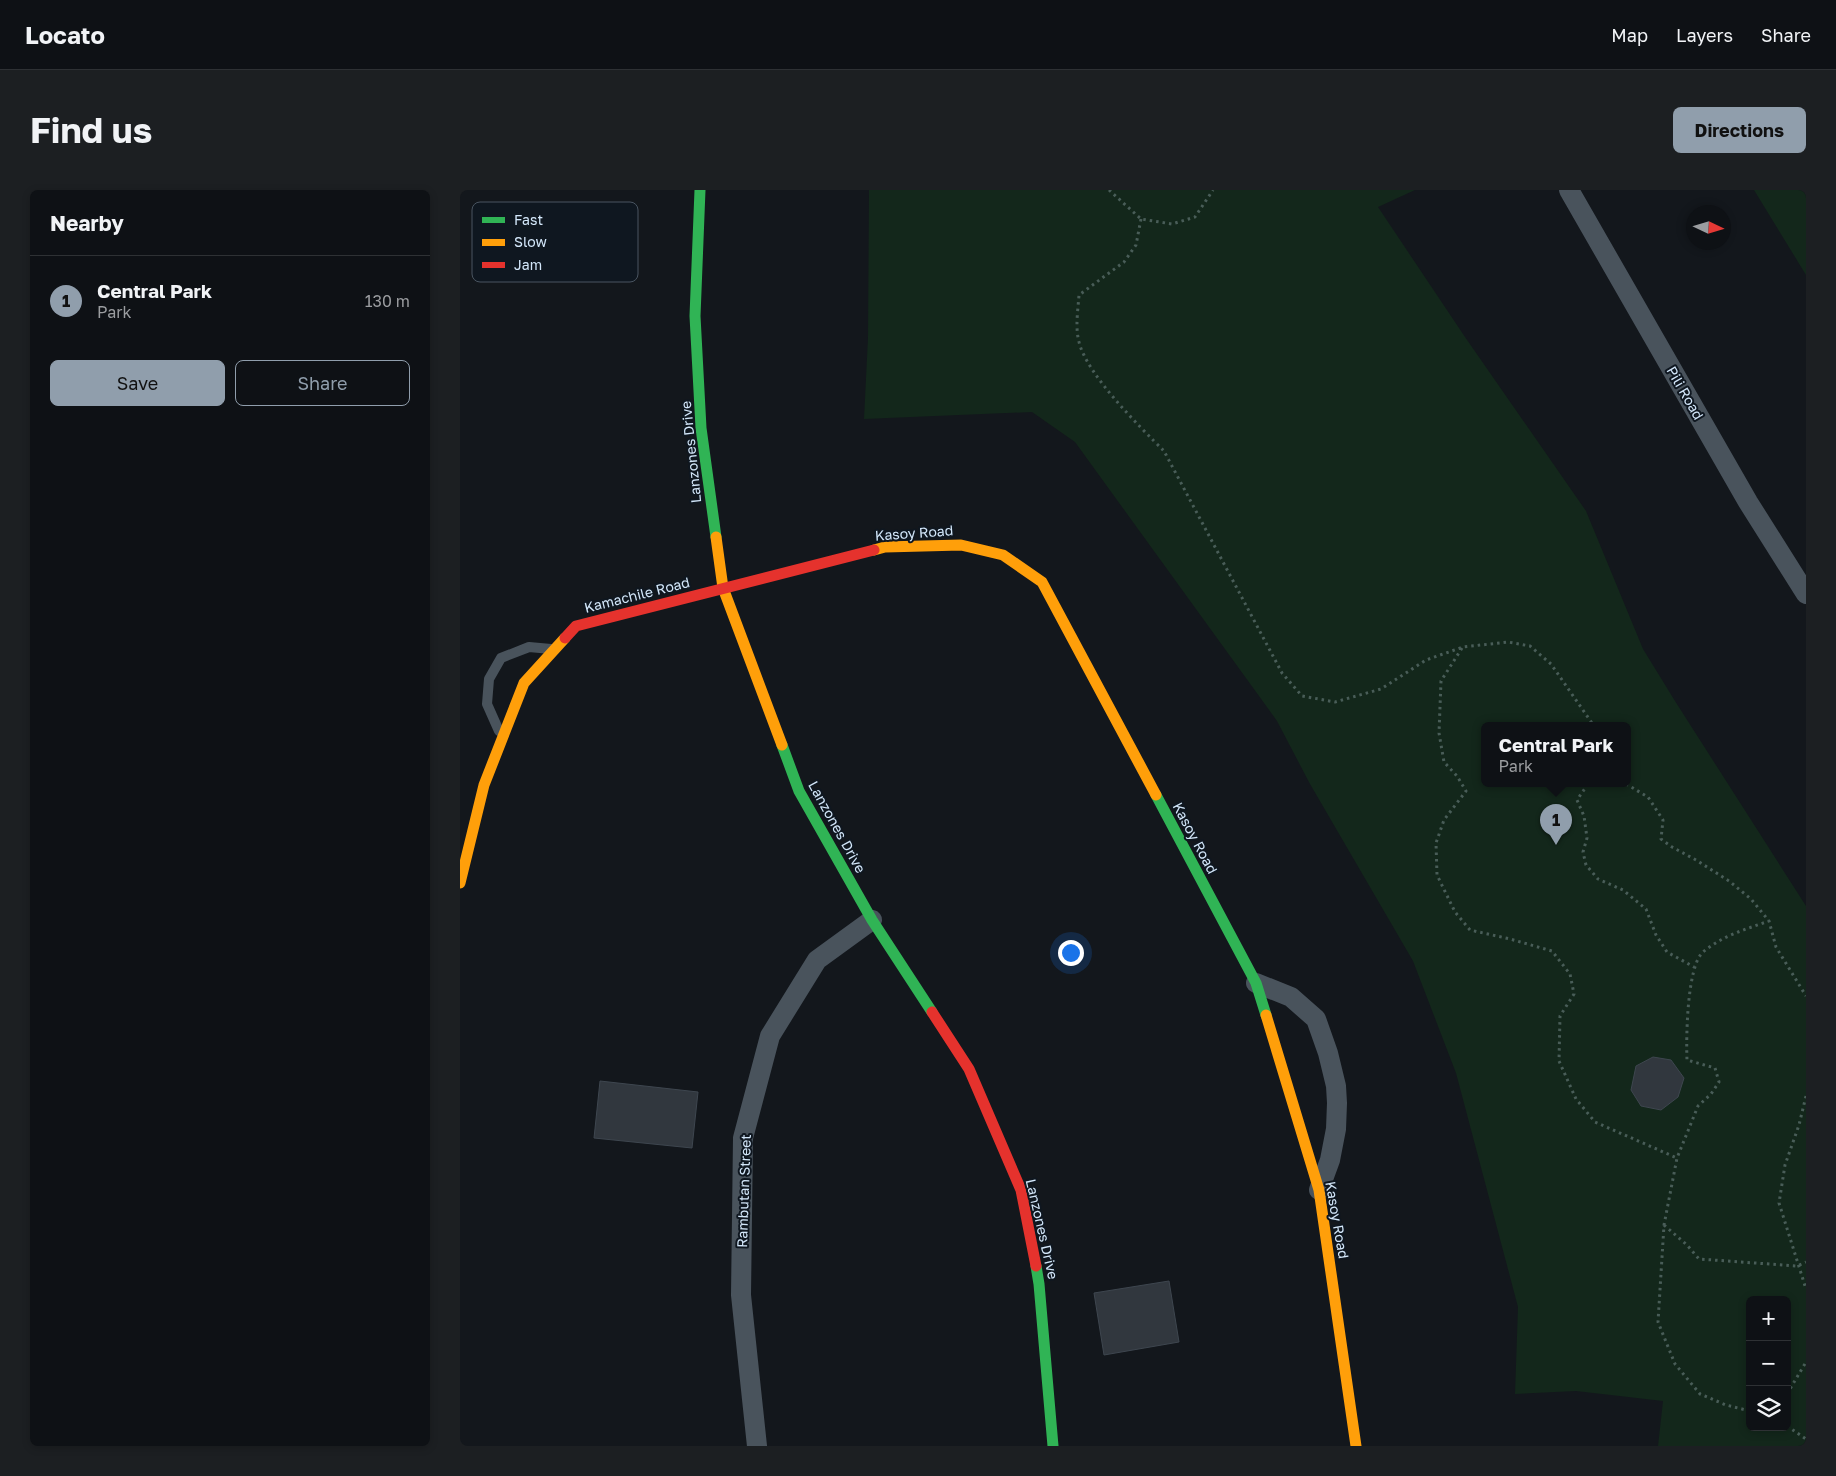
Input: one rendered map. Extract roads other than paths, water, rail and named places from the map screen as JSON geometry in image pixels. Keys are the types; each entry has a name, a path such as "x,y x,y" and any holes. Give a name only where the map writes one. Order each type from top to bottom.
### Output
{"street":[{"name":"Lanzones Drive","path":"700,190 695,316 701,428 724,588 799,790 872,920 970,1069 1021,1190 1040,1284 1053,1446"},
{"name":"Pili Road","path":"1569,190 1748,502 1806,594"},
{"name":"Kasoy Road","path":"724,588 885,547 961,545 1003,555 1042,582 1256,983 1318,1190 1356,1446"},
{"name":"Kamachile Road","path":"460,883 484,785 524,683 554,649 576,626 724,588"},
{"name":"Rambutan Street","path":"757,1446 741,1294 743,1138 770,1036 817,960 872,920"},
{"path":"1256,983 1291,997 1316,1019 1328,1053 1336,1086 1336,1129 1330,1160 1318,1190"}],"lane":[{"path":"502,739 487,704 489,679 501,658 529,647 554,649"}],"place":[{"name":"Central Park","path":"1556,845"}]}
